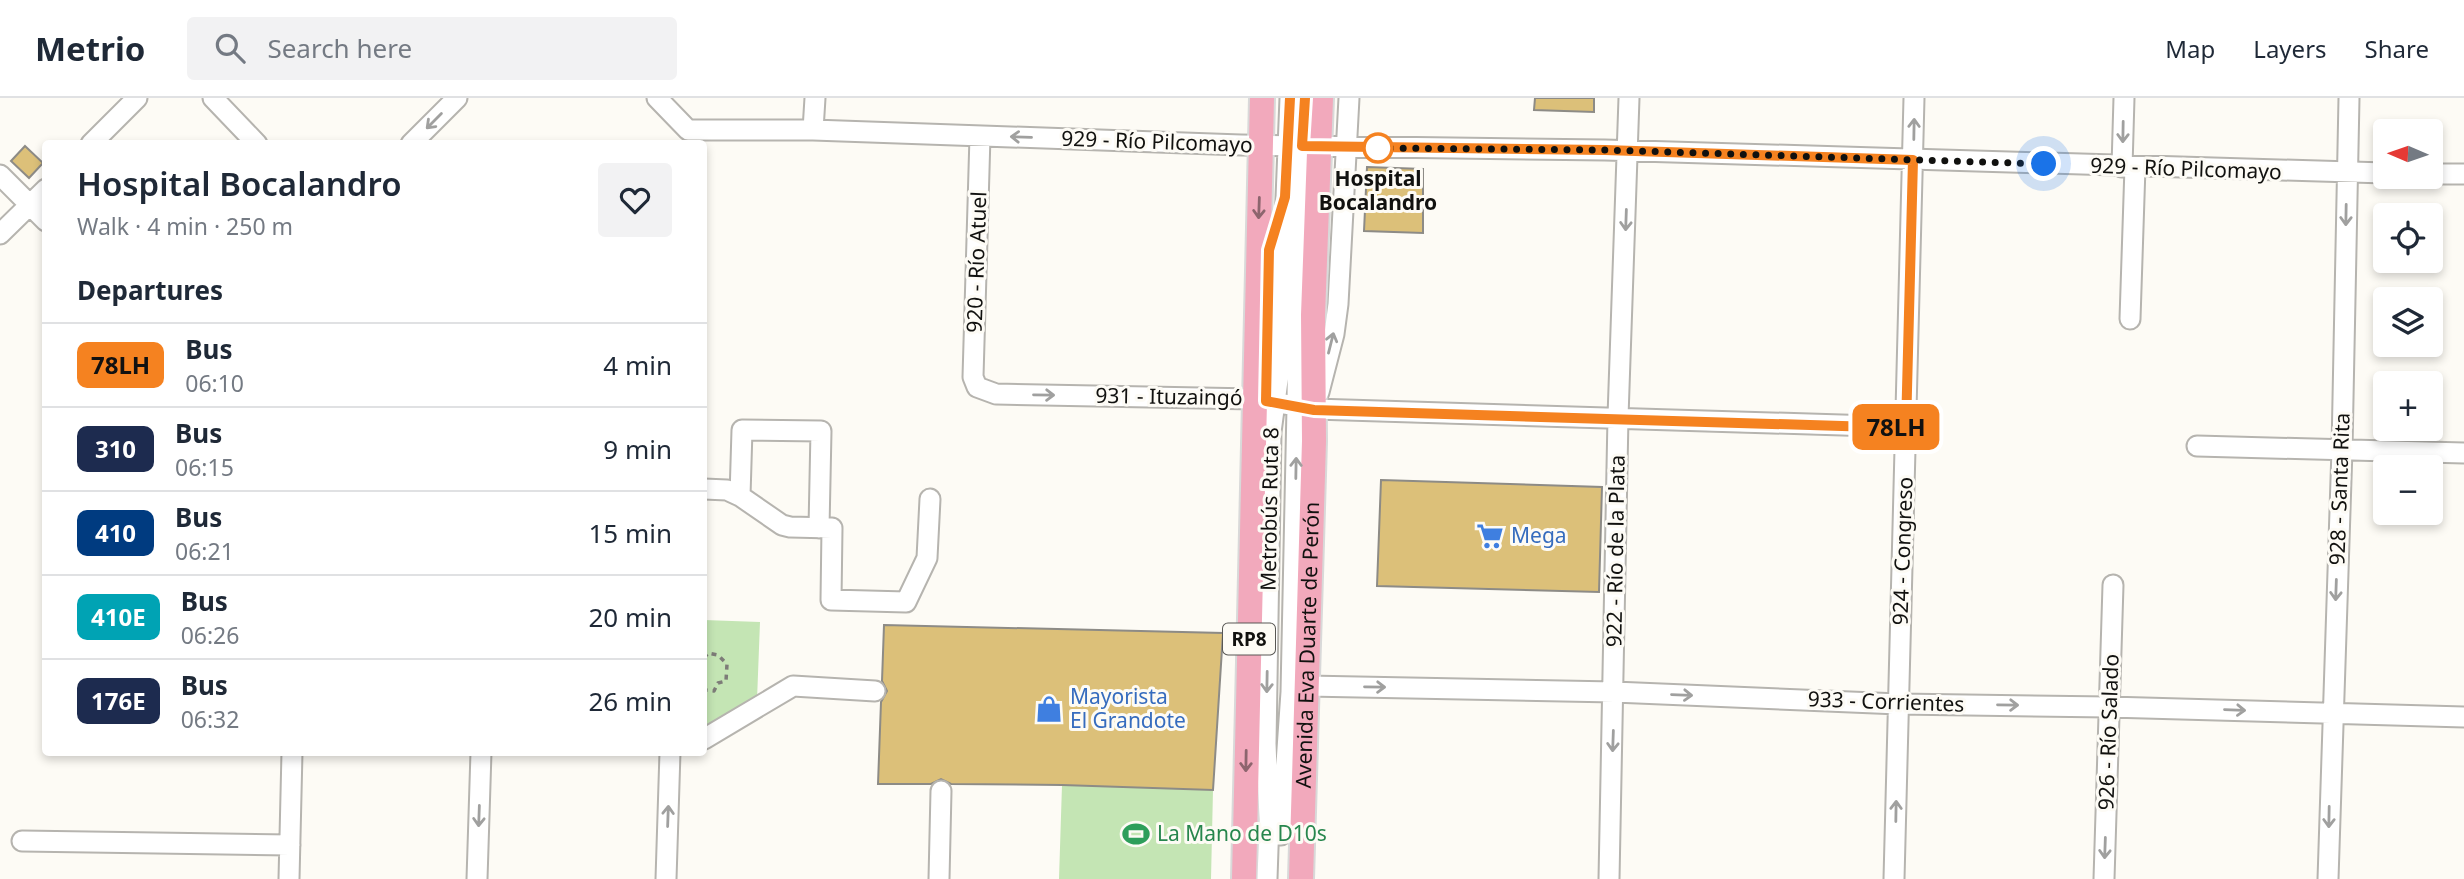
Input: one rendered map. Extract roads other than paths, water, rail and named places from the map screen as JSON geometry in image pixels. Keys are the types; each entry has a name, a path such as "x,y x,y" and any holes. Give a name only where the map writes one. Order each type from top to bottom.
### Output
{"main road":[{"name":"RP8","path":"1244,879 1265,401 1257,270 1262,98"},
{"name":"Avenida Eva Duarte de Perón","path":"1301,879 1307,686 1306,408 1313,315 1303,146 1321,98"},
{"path":"1257,270 1267,309 1265,401"}],"street":[{"path":"95,140 137,98"},
{"path":"213,98 253,140"},
{"path":"415,140 457,98"},
{"name":"929 - Río Pilcomayo","path":"657,98 688,137 813,130 1261,145 1627,151 2373,173"},
{"path":"813,130 815,98"},
{"name":"Metrobús Ruta 8","path":"1290,98 1303,146"},
{"name":"Metrobús Ruta 8","path":"1267,879 1271,432 1265,401 1279,373 1285,197 1303,146 1306,98"},
{"name":"Avenida Eva Duarte de Perón","path":"1306,408 1334,334 1349,98"},
{"name":"922 - Río de la Plata","path":"1609,879 1618,417 1629,98"},
{"name":"924 - Congreso","path":"1894,879 1914,98"},
{"path":"2124,98 2129,167 2130,320"},
{"name":"928 - Santa Rita","path":"2328,879 2342,449 2349,98"},
{"name":"920 - Río Atuel","path":"977,387 974,377 980,136"},
{"path":"2443,174 2464,174"},
{"path":"0,175 42,217"},
{"path":"0,234 42,193"},
{"path":"1267,309 1269,250 1285,197"},
{"name":"931 - Ituzaingó","path":"977,387 996,394 1265,401 1306,408 1906,428"},
{"name":"Metrobús Ruta 8","path":"1280,879 1306,408"},
{"path":"740,496 742,430 821,431 819,528"},
{"path":"2197,446 2464,453"},
{"path":"707,489 727,490 740,496 782,525 832,528 831,600 906,602 927,558 930,499"},
{"name":"926 - Río Salado","path":"2104,879 2113,585"},
{"path":"707,736 793,686 875,691"},
{"name":"933 - Corrientes","path":"1307,686 1614,692 1899,704 2464,717"},
{"path":"289,879 292,756"},
{"path":"477,879 481,756"},
{"path":"666,879 670,756"},
{"path":"939,879 941,791"},
{"path":"22,841 290,845"}],"place":[{"name":"Hospital Bocalandro","path":"1378,148"},
{"name":"Mega","path":"1490,536"},
{"name":"Mayorista El Grandote","path":"1049,709"},
{"name":"La Mano de D10s","path":"1136,834"}]}
